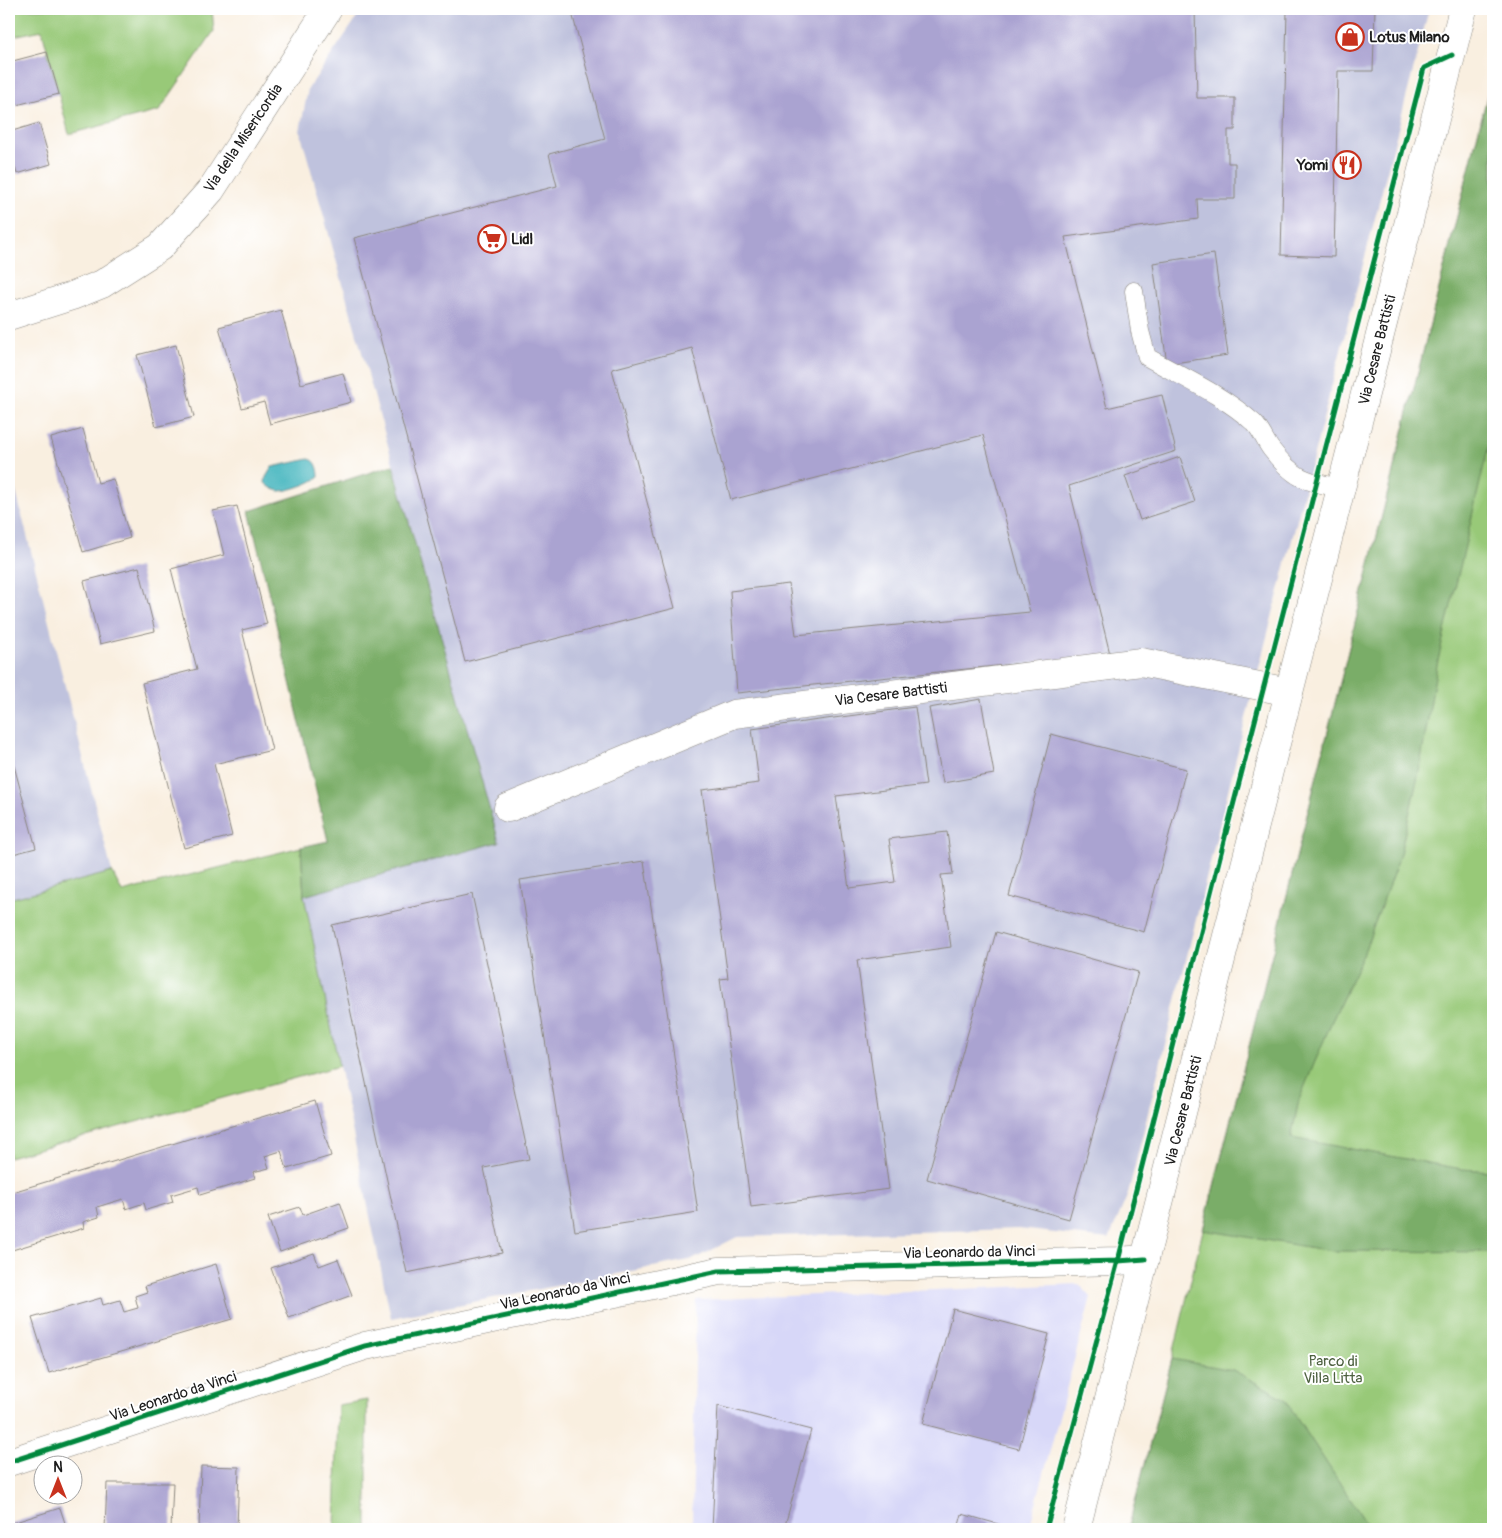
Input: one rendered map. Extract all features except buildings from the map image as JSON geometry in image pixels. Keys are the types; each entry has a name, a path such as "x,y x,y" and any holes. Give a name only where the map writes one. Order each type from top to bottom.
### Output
{"street":[{"name":"Via della Misericordia","path":"9,316 72,296 102,284 160,246 211,190 328,9"},
{"name":"Via Cesare Battisti","path":"1076,1529 1464,9"},
{"name":"Via Cesare Battisti","path":"508,808 734,714 1141,662 1290,692"},
{"name":"Via Leonardo da Vinci","path":"9,1462 366,1346 719,1271 1145,1259"}],"lane":[{"path":"1134,291 1140,331 1147,357 1225,400 1256,425 1270,448 1286,467 1300,478 1341,488"}],"shaded area":[{"path":"363,9 1429,9 1247,714 1128,1194 1109,1239 1019,1229 737,1237 694,1259 391,1318 304,896 499,842 300,131 308,89"},
{"path":"9,464 112,872 9,899"},
{"path":"1079,1284 1091,1297 1029,1529 692,1529 696,1300"}],"green space":[{"path":"9,9 212,9 214,31 159,111 69,134 42,30 9,37"},
{"name":"Parco di Villa Litta","path":"1493,73 1493,1529 1128,1529 1172,1359"},
{"path":"1493,73 1493,427 1437,665 1419,772 1399,858 1363,955 1332,1021 1299,1100 1291,1138 1462,1169 1493,1171 1493,1252 1332,1251 1203,1230"},
{"path":"393,465 499,842 304,896 301,847 328,841 249,511"},
{"path":"301,847 304,896 339,1066 9,1157 9,899 112,872 122,892"},
{"path":"1172,1359 1233,1370 1284,1398 1370,1529 1128,1529"},
{"path":"367,1400 367,1529 335,1529 338,1405"}],"water":[{"path":"309,459 316,463 318,468 319,477 316,479 284,491 272,488 265,483 272,467"}],"cycle path":[{"path":"1046,1529 1118,1261 1226,833 1424,68 1452,55"},
{"path":"9,1462 365,1346 719,1271 1145,1259"}],"place":[{"name":"Lotus Milano","path":"1350,37"},
{"name":"Yomi","path":"1347,165"},
{"name":"Lidl","path":"492,239"}]}
